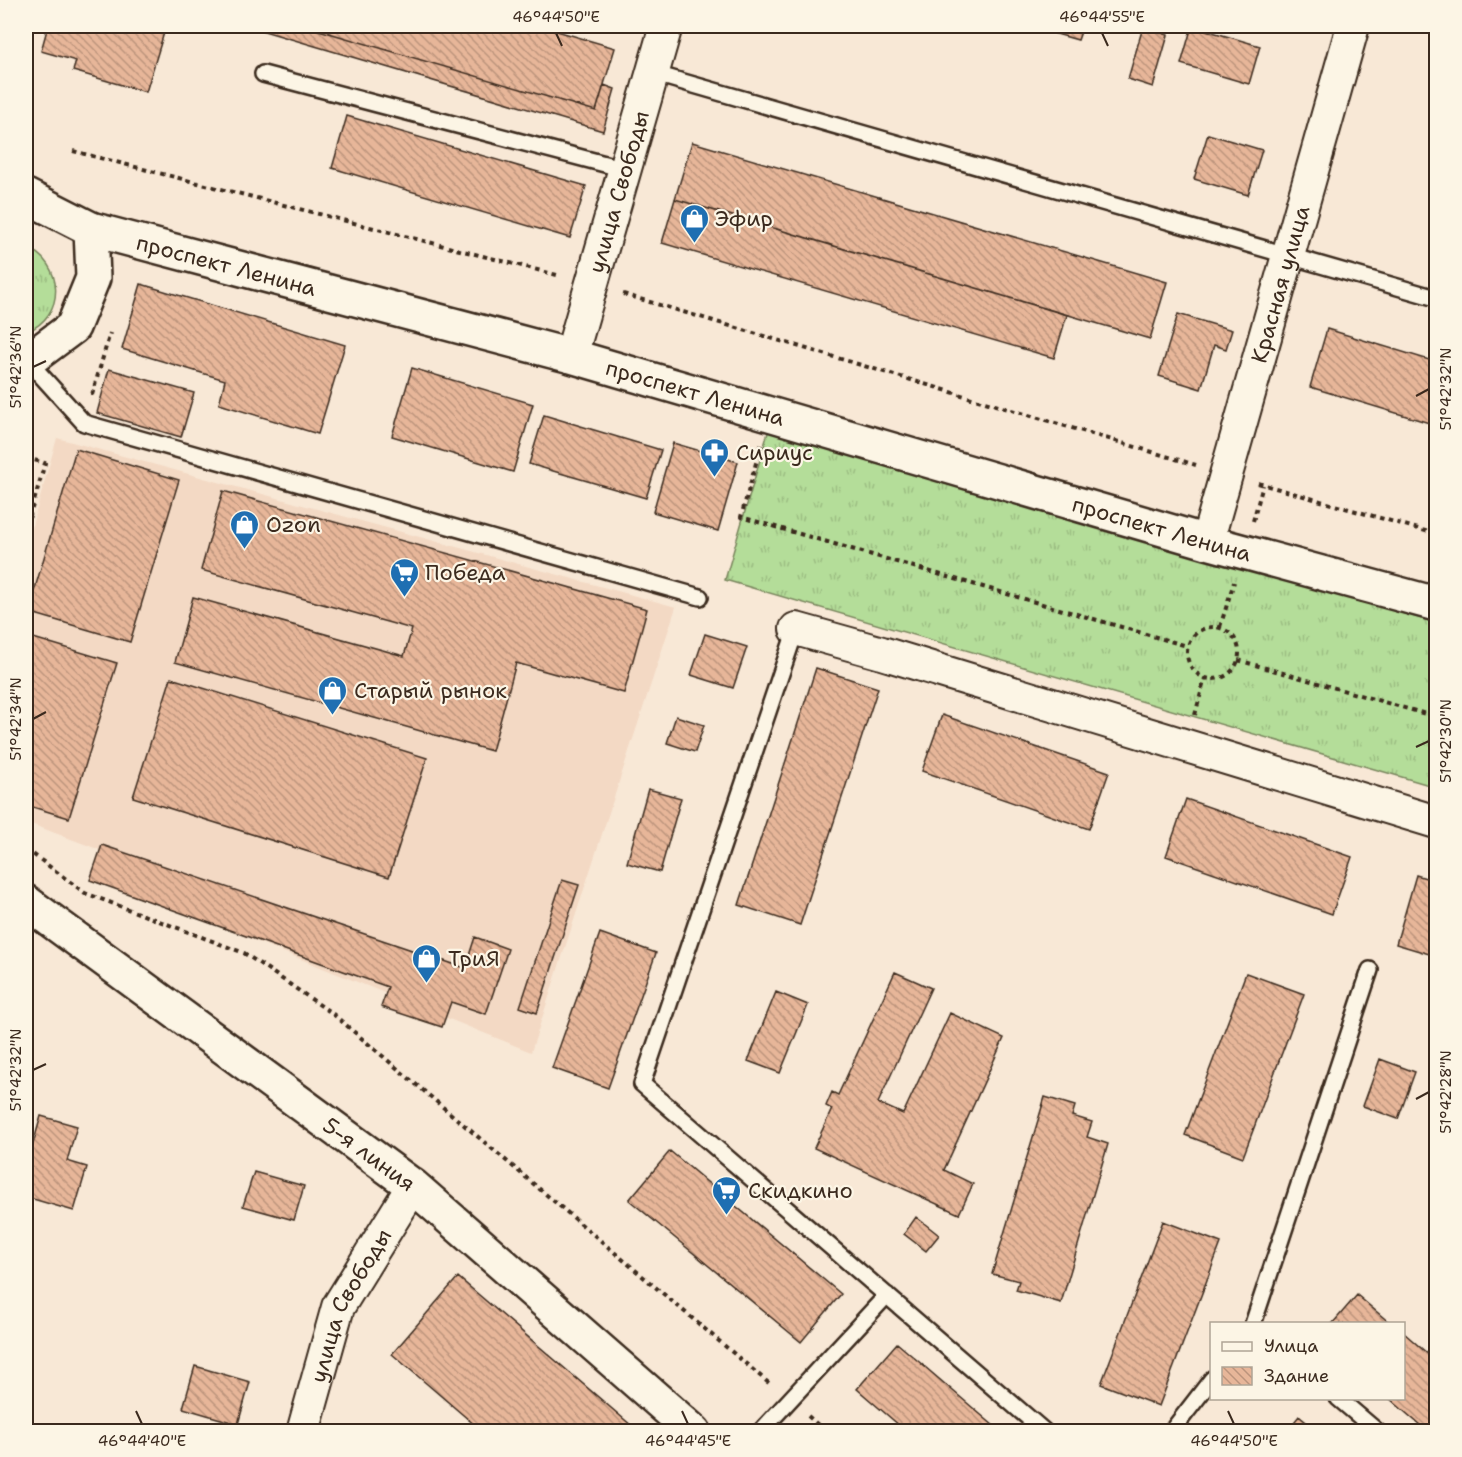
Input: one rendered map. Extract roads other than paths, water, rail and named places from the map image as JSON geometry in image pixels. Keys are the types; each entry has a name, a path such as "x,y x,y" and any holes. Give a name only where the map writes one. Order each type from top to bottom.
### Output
{"street":[{"name":"улица Свободы","path":"571,357 652,73 662,26"},
{"name":"Красная улица","path":"1208,542 1353,26"},
{"name":"проспект Ленина","path":"26,196 91,229 571,357 1208,542 1437,604"},
{"path":"26,364 73,327 93,278 91,229"},
{"path":"796,629 882,653 1437,822"},
{"name":"5-я линия","path":"26,902 413,1186 694,1431"},
{"name":"улица Свободы","path":"303,1431 338,1307 413,1186"}],"lane":[{"path":"652,73 1437,298"},
{"path":"263,74 624,169"},
{"path":"26,364 84,423 700,597"},
{"path":"796,629 642,1084 1045,1431"},
{"path":"1253,1322 1371,970"},
{"path":"760,1431 886,1295"},
{"path":"1171,1431 1210,1382"},
{"path":"1340,1400 1378,1431"}],"place":[{"name":"Эфир","path":"694,244"},
{"name":"Сириус","path":"715,478"},
{"name":"Ozon","path":"245,550"},
{"name":"Победа","path":"404,598"},
{"name":"Старый рынок","path":"333,716"},
{"name":"ТриЯ","path":"427,984"},
{"name":"Скидкино","path":"727,1216"}]}
